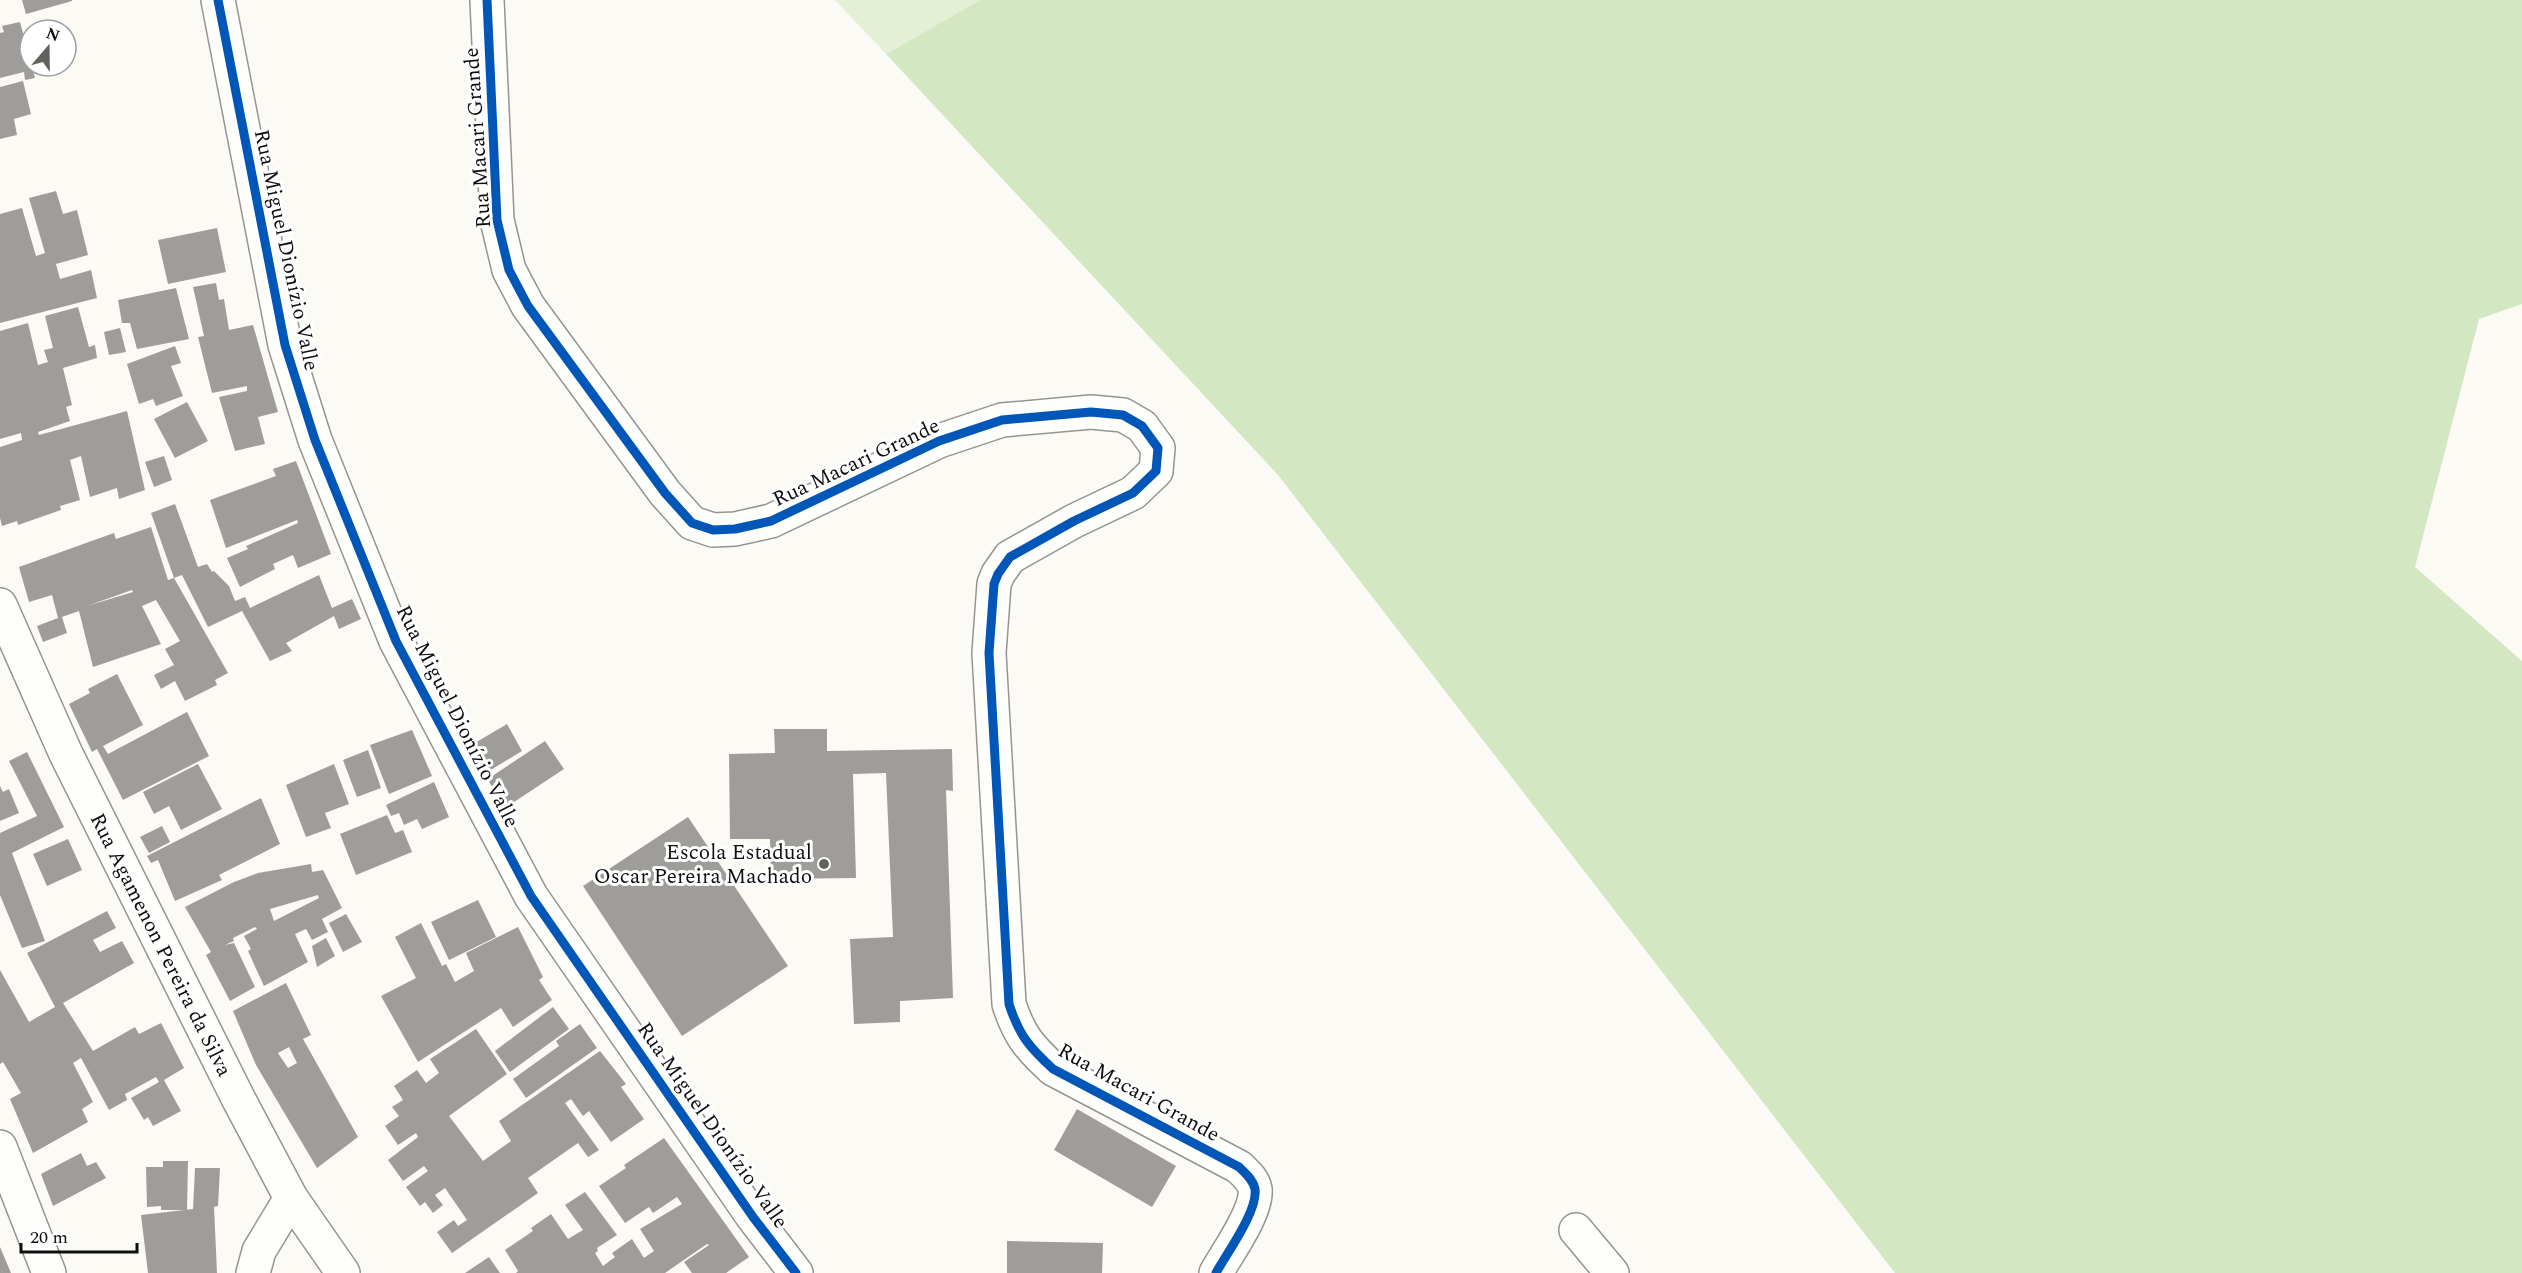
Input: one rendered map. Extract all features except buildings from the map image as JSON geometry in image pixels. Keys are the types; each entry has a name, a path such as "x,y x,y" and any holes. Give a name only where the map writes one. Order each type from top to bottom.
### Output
{"street":[{"name":"Rua Miguel Dionízio Valle","path":"218,0 285,345 315,440 396,641 531,896 753,1217 796,1273"},
{"name":"Rua Macari Grande","path":"487,0 497,220 509,270 528,306 665,493 692,523 713,530 735,529 771,521 939,441 1002,420 1091,412 1123,415 1142,426 1158,448 1155,471 1134,493 1074,521 1010,557 994,584 989,653 1009,1004 1017,1028 1033,1051 1053,1069 1239,1167 1252,1180 1255,1190 1251,1210 1216,1273"},
{"name":"Rua Agamenon Pereira da Silva","path":"0,605 66,754 233,1088 291,1198 343,1273"},
{"path":"0,1147 49,1273"},
{"path":"253,1273 259,1251 291,1198"},
{"path":"1576,1230 1612,1273"}],"green space":[{"path":"835,0 980,0 886,54"},
{"path":"980,0 2522,0 2522,304 2479,319 2415,567 2522,661 2522,1273 1895,1273 1278,475 886,54"}],"cycle path":[{"path":"218,0 285,345 315,440 396,641 531,896 753,1217 796,1273"},
{"path":"487,0 497,220 509,270 528,306 665,493 692,523 713,530 735,529 771,521 939,441 1002,420 1091,412 1123,415 1142,426 1158,448 1156,471 1133,493 1074,521 1010,557 994,584 989,653 1009,1004 1026,1040 1053,1069 1239,1167 1251,1179 1255,1189 1252,1209 1216,1273"}],"place":[{"name":"Escola Estadual Oscar Pereira Machado","path":"824,864"}]}
